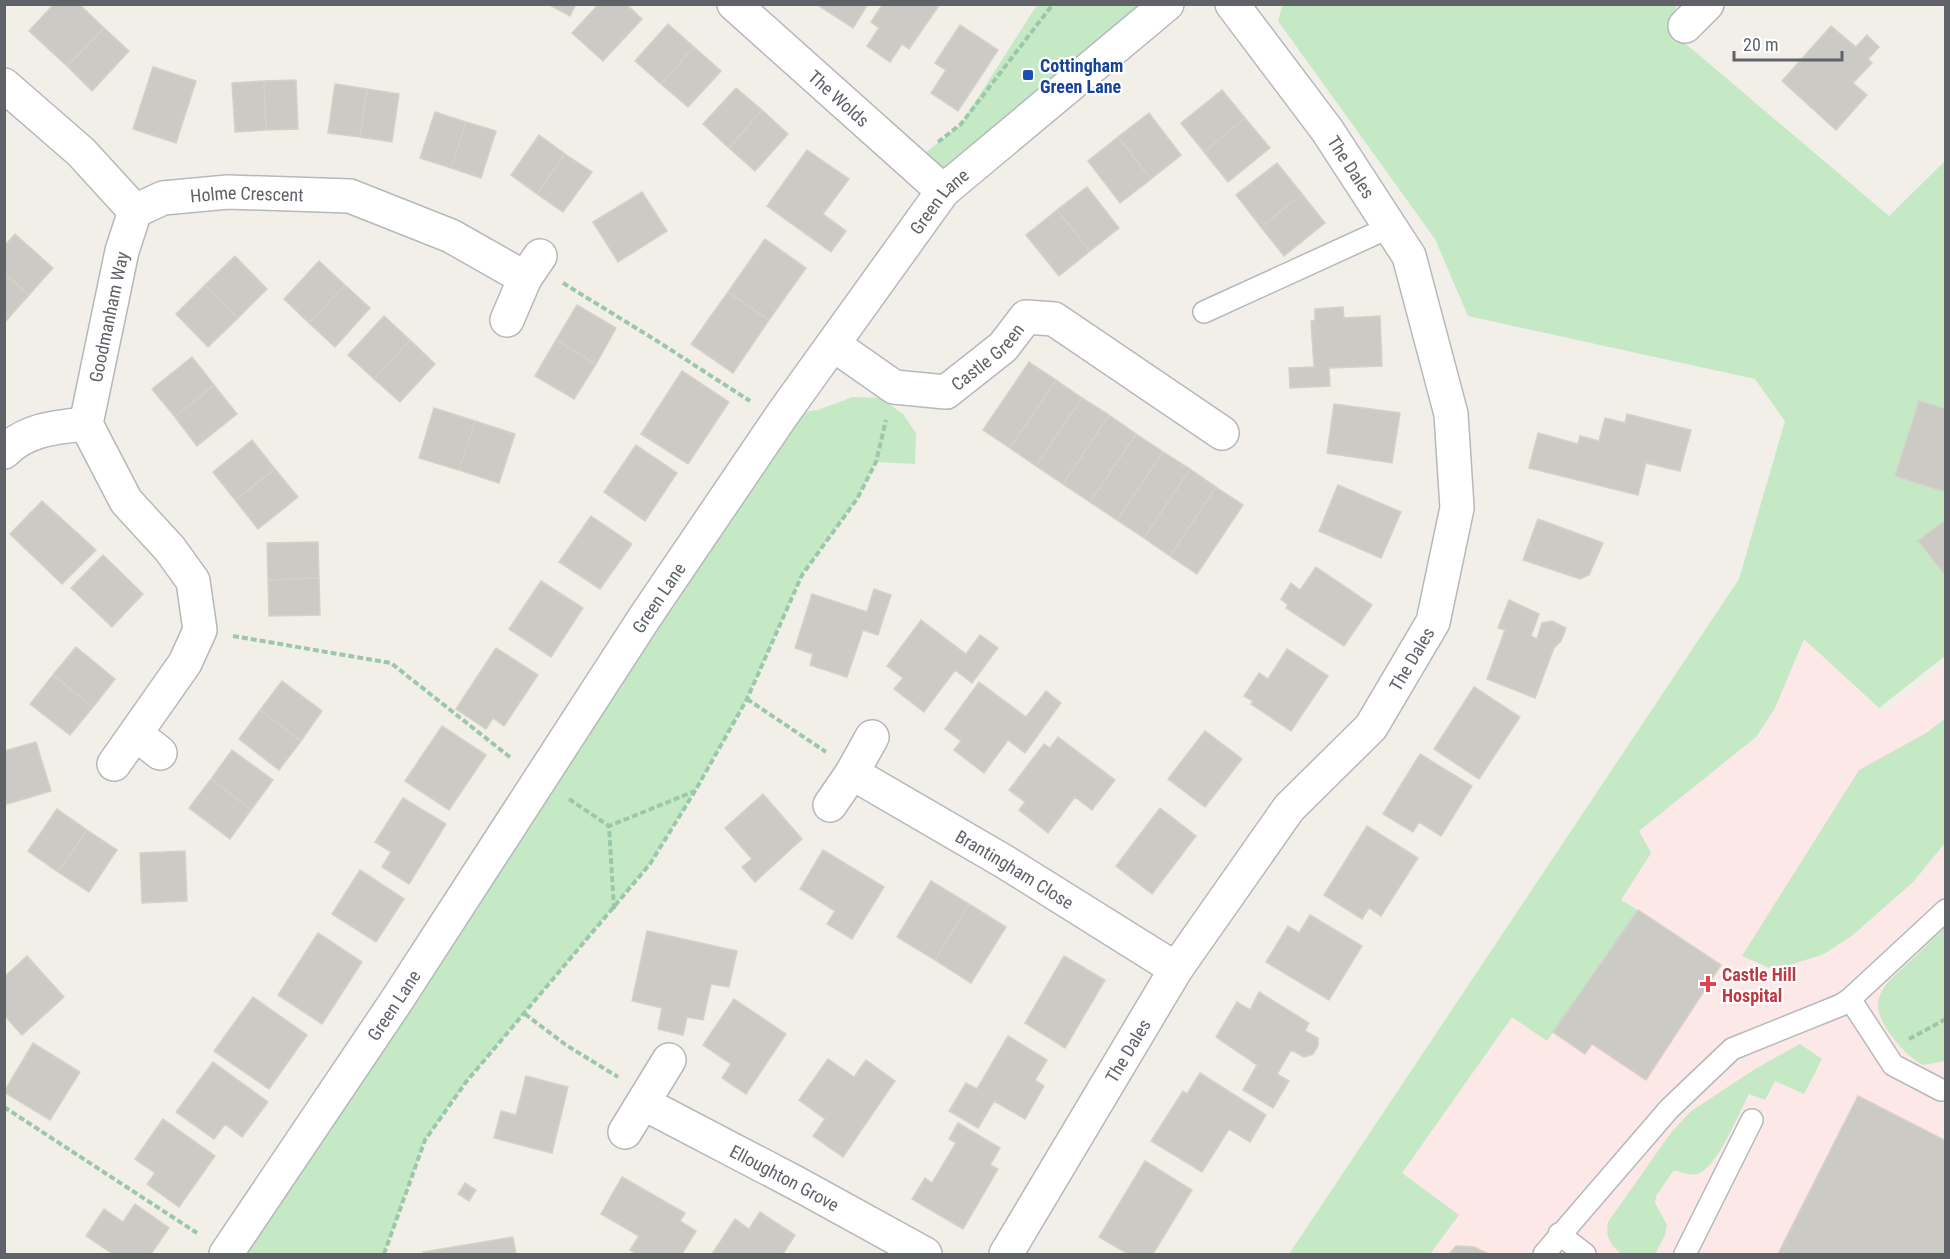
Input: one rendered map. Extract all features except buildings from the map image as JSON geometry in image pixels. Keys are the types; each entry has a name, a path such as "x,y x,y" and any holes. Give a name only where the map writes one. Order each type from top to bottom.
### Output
{"street":[{"name":"The Wolds","path":"734,4 943,192"},
{"name":"Green Lane","path":"228,1252 397,1000 645,617 782,415 943,192 1167,4"},
{"name":"The Dales","path":"1006,1254 1176,969 1289,808 1371,727 1433,622 1457,508 1451,414 1409,256 1327,130 1232,4"},
{"path":"4,85 81,152 135,212"},
{"name":"Holme Crescent","path":"135,212 163,198 228,192 350,196 533,267"},
{"name":"Goodmanham Way","path":"86,424 122,251 135,212"},
{"path":"507,320 533,267"},
{"name":"Castle Green","path":"834,345 894,387 946,392 1003,347 1026,317 1054,319 1222,433"},
{"path":"4,452 13,443 46,428 86,424 126,501 170,549 193,581 200,630 148,743 114,764"},
{"path":"830,806 872,737"},
{"name":"Brantingham Close","path":"852,773 1005,862 1176,969"},
{"path":"625,1131 669,1060"},
{"name":"Elloughton Grove","path":"643,1103 925,1254"}],"lane":[{"path":"1204,312 1390,227"},
{"path":"1544,1254 1669,1109 1732,1049 1841,1005 1946,910"},
{"path":"1850,999 1893,1065 1941,1090"},
{"path":"1685,1254 1752,1120"},
{"path":"1559,1234 1585,1254"}],"path":[{"path":"912,164 961,124 1053,4"},
{"path":"533,267 657,341 753,403"},
{"path":"384,1254 425,1140 466,1082 650,864 695,790 747,699 802,575 857,499 876,462 894,387"},
{"path":"200,630 391,663 524,768 609,826"},
{"path":"747,699 834,757 852,773"},
{"path":"609,826 695,790"},
{"path":"609,826 614,909"},
{"path":"525,1014 566,1045 627,1083 643,1103"},
{"path":"1900,1044 1946,1019"},
{"path":"4,1107 228,1252"}],"shaded area":[{"name":"Castle Hill Hospital","path":"1739,579 1884,713 1945,665 1945,1254 1289,1254"}],"green space":[{"path":"1283,4 1676,5 1673,33 1889,216 1945,161 1945,409 1919,401 1895,476 1945,492 1945,520 1918,542 1945,576 1945,656 1879,708 1804,639 1775,708 1756,737 1639,831 1651,853 1621,900 1638,910 1547,1041 1512,1017 1402,1173 1459,1215 1430,1254 1289,1254 1739,579 1785,421 1755,379 1468,316 1435,239 1278,21"},
{"path":"1037,5 1167,5 943,191 912,164 961,124"},
{"path":"853,397 881,398 903,414 916,433 915,464 876,462 857,499 802,575 747,699 650,864 466,1082 425,1140 384,1254 226,1254 782,415 818,410"},
{"path":"1945,718 1945,843 1913,882 1853,935 1824,954 1774,970 1742,956 1859,770 1928,732"},
{"path":"1945,928 1945,1061 1923,1065 1909,1055 1893,1038 1878,1010 1878,1002 1879,996 1889,981"},
{"path":"1800,1044 1822,1059 1804,1094 1775,1081 1765,1100 1749,1094 1727,1139 1705,1170 1697,1174 1688,1174 1674,1170 1656,1196 1655,1203 1667,1225 1665,1235 1655,1254 1622,1254 1618,1251 1608,1236 1608,1222 1670,1134 1690,1112 1755,1069"}],"place":[{"name":"Cottingham Green Lane","path":"1028,75"},
{"name":"Castle Hill Hospital","path":"1708,984"}]}
